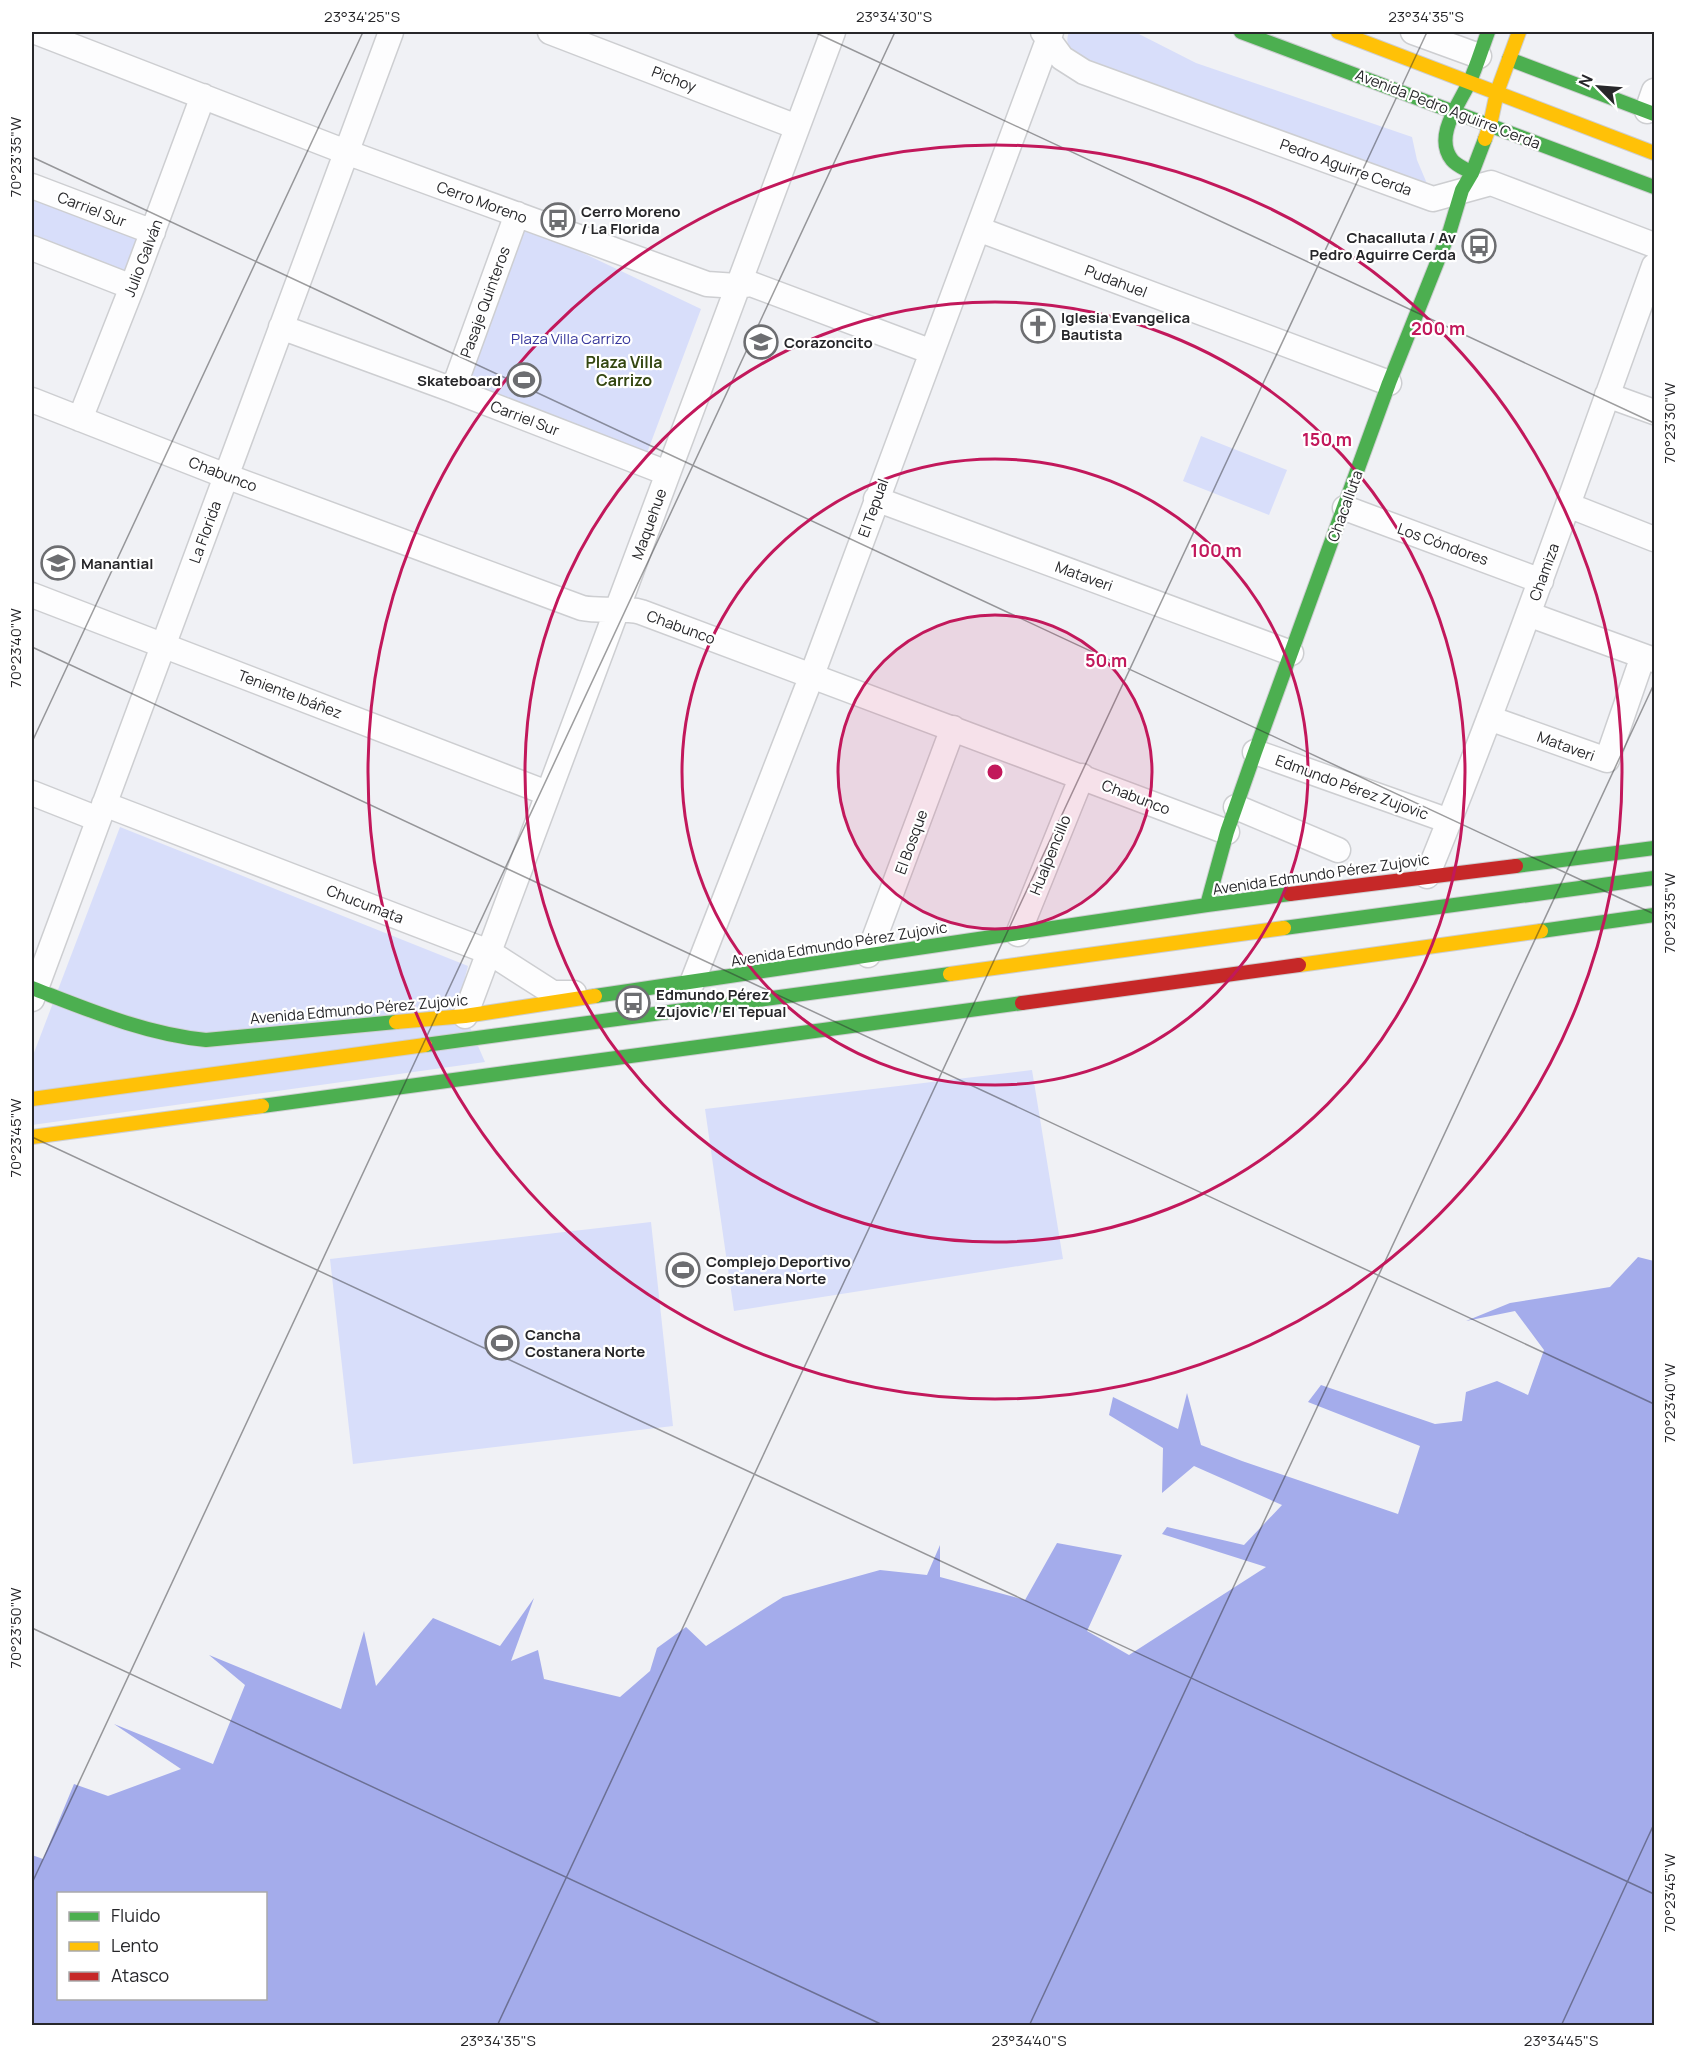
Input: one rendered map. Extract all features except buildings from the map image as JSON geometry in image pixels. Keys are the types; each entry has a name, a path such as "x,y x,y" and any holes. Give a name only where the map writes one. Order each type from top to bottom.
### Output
{"main road":[{"name":"Avenida Pedro Aguirre Cerda","path":"1241,32 1654,187"},
{"path":"1338,32 1654,153"},
{"path":"1467,181 1453,162 1447,149 1446,134 1454,111 1470,81 1488,32"},
{"name":"Chacalluta","path":"1207,905 1227,832 1389,383 1490,125 1497,92 1519,32"},
{"path":"1509,59 1652,105"},
{"name":"Avenida Edmundo Pérez Zujovic","path":"33,992 155,1032 206,1040 465,1016 625,994 868,955 1207,905 1654,848"},
{"path":"32,1100 1654,878"},
{"path":"32,1137 774,1038 1654,915"},
{"path":"50,1083 82,1093"}],"street":[{"name":"Cerro Moreno","path":"36,32 78,39 203,96 346,152 707,284 737,286 751,284 932,352"},
{"name":"La Florida","path":"33,992 391,32"},
{"name":"Pichoy","path":"550,32 797,127"},
{"name":"Maquehue","path":"465,1016 833,32"},
{"path":"1413,32 1479,56"},
{"name":"Pedro Aguirre Cerda","path":"1048,34 1062,58 1084,72 1433,199 1467,181 1491,183 1654,245"},
{"name":"El Tepual","path":"692,983 812,675 1048,34"},
{"name":"Julio Galván","path":"80,419 203,96"},
{"name":"Carriel Sur","path":"32,186 153,232"},
{"name":"Pasaje Quinteros","path":"453,390 516,214"},
{"name":"Pudahuel","path":"978,229 1389,383"},
{"path":"32,248 132,287"},
{"name":"Chamiza","path":"1426,876 1541,581 1654,266"},
{"name":"Carriel Sur","path":"281,327 668,473"},
{"path":"1607,395 1654,412"},
{"name":"Chabunco","path":"32,400 226,476 582,608 616,611 629,609 641,612 1227,832"},
{"name":"Mataveri","path":"876,499 1291,653"},
{"path":"1568,505 1654,539"},
{"name":"Los Cóndores","path":"1345,508 1541,581"},
{"name":"Teniente Ibáñez","path":"32,595 547,793"},
{"path":"1528,614 1648,658"},
{"name":"Mataveri","path":"1489,718 1607,760 1648,658"},
{"name":"El Bosque","path":"868,955 953,728"},
{"name":"Edmundo Pérez Zujovic","path":"1256,752 1449,821"},
{"name":"Hualpencillo","path":"1018,934 1082,776"},
{"name":"Chucumata","path":"32,793 101,812 489,952 553,993 625,994"},
{"path":"1236,807 1338,850"}],"green space":[{"path":"1069,32 1135,32 1196,63 1412,137 1417,160 1428,186 1087,62 1071,50 1067,42"},
{"path":"32,195 143,237 129,277 32,240"},
{"name":"Plaza Villa Carrizo","path":"524,225 701,309 647,453 463,384"},
{"path":"1201,436 1287,470 1269,515 1183,481"},
{"path":"120,827 468,966 458,1005 485,1062 32,1125 32,1058"},
{"path":"1032,1070 1063,1259 734,1311 705,1109"},
{"name":"Cancha Costanera Norte","path":"651,1222 673,1426 353,1464 330,1259"}],"water":[{"path":"1638,1257 1654,1261 1654,2025 32,2025 32,1855 43,1859 74,1784 108,1796 181,1769 114,1724 213,1764 245,1685 209,1655 341,1709 364,1631 376,1686 433,1618 500,1646 534,1598 511,1661 538,1650 544,1679 620,1697 650,1671 657,1648 686,1627 706,1646 783,1597 880,1570 927,1575 940,1545 940,1577 1025,1600 1057,1543 1122,1555 1087,1631 1129,1655 1266,1567 1162,1534 1167,1527 1244,1545 1282,1505 1194,1466 1162,1493 1163,1448 1109,1415 1113,1397 1178,1429 1187,1393 1201,1445 1398,1514 1420,1446 1308,1402 1321,1385 1435,1424 1462,1421 1466,1392 1497,1381 1528,1395 1544,1350 1515,1311 1466,1321 1510,1303 1610,1287"}],"traffic: fast":[{"path":"1241,32 1654,187"},
{"path":"1472,173 1452,160 1445,141 1450,120 1470,81 1488,32"},
{"path":"1509,59 1654,114"},
{"path":"1207,905 1227,832 1255,752 1389,383 1450,230 1462,190 1472,173 1485,139"},
{"path":"1516,866 1654,848"},
{"path":"1284,928 1654,878"},
{"path":"595,996 1290,894"},
{"path":"1541,931 1654,915"},
{"path":"425,1045 950,974"},
{"path":"32,988 139,1027 206,1040 396,1022"},
{"path":"262,1106 1022,1003"}],"traffic: slow":[{"path":"1338,32 1654,153"},
{"path":"1485,139 1497,92 1519,32"},
{"path":"950,974 1284,928"},
{"path":"1299,965 1541,931"},
{"path":"396,1022 465,1016 595,996"},
{"path":"32,1099 425,1045"},
{"path":"32,1137 262,1106"}],"traffic: jam":[{"path":"1290,894 1516,866"},
{"path":"1022,1003 1299,965"}],"place":[{"name":"Cerro Moreno / La Florida","path":"558,220"},
{"name":"Chacalluta / Av Pedro Aguirre Cerda","path":"1479,246"},
{"name":"Iglesia Evangelica Bautista","path":"1038,326"},
{"name":"Corazoncito","path":"761,342"},
{"name":"Skateboard","path":"524,380"},
{"name":"Manantial","path":"58,563"},
{"name":"Edmundo Pérez Zujovic / El Tepual","path":"633,1003"},
{"name":"Complejo Deportivo Costanera Norte","path":"683,1270"},
{"name":"Cancha Costanera Norte","path":"502,1343"}],"district":[{"name":"Plaza Villa Carrizo","path":"624,371"}]}
